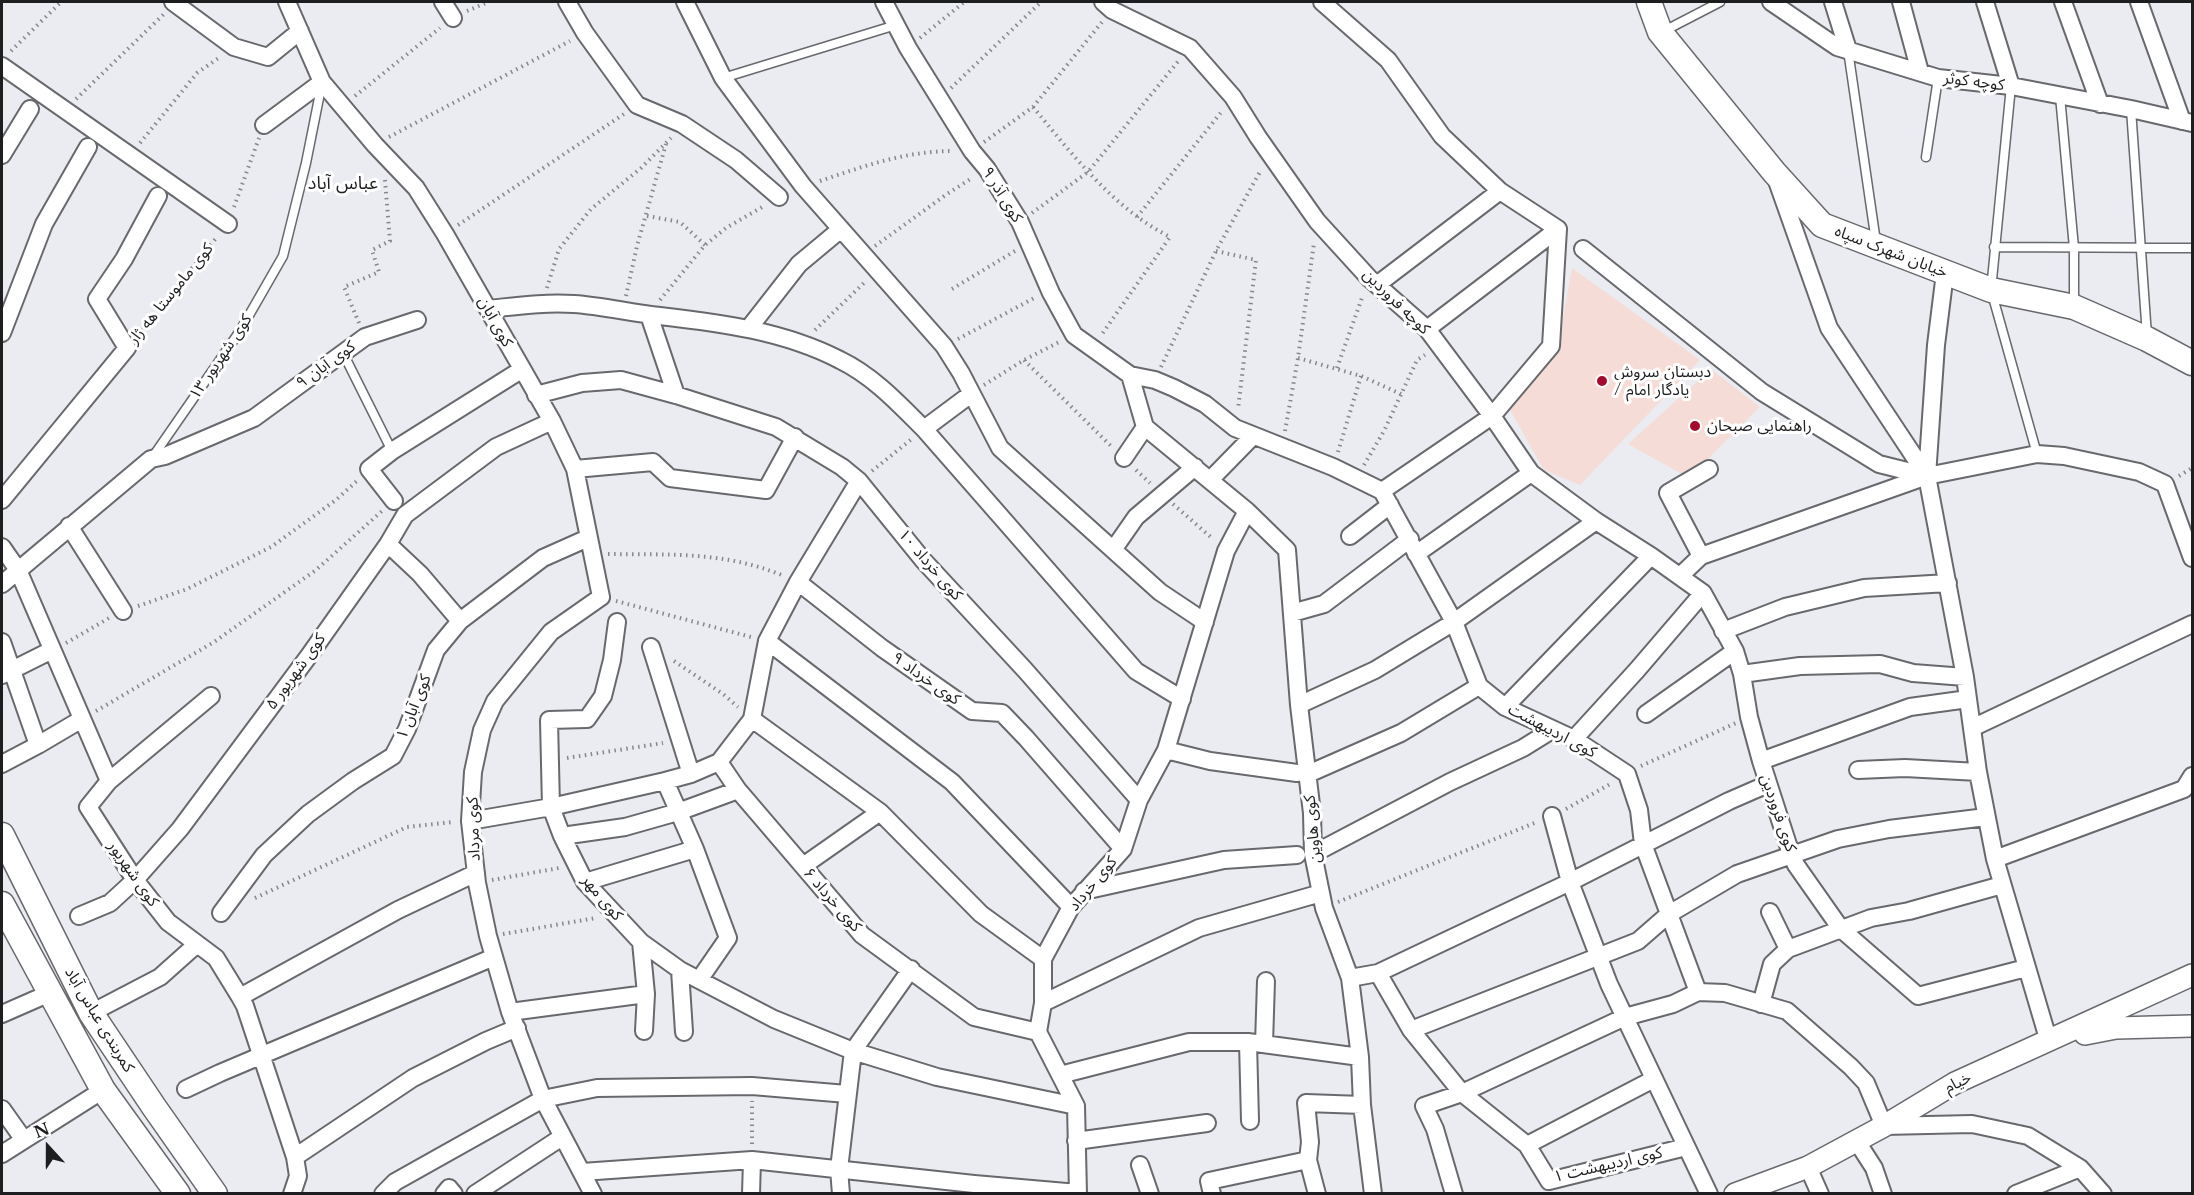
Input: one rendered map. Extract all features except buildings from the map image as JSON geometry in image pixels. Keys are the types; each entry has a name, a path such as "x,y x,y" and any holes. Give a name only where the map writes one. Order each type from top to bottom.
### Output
{"main road":[{"name":"خیابان شهرک سپاه","path":"1649,2 1660,32 1774,172 1822,225 1991,290 2074,307 2147,339 2193,363"},
{"name":"کمربندی عباس آباد","path":"2,835 91,1013 215,1194"},
{"name":"کمربندی عباس آباد","path":"5,918 50,993 103,1090 178,1194"}],"street":[{"path":"175,2 234,47 268,57 300,31"},
{"name":"کوی آبان","path":"287,2 322,82 416,188 445,234 552,421 575,469 601,597"},
{"path":"442,2 453,18"},
{"path":"567,2 585,33 637,105 682,124 736,160 779,197"},
{"path":"685,2 723,78 803,186 944,346 961,373 1000,448 1160,592 1205,622"},
{"name":"کوی آذر ۹","path":"884,2 908,48 939,99 1020,222 1051,293 1074,335 1130,375"},
{"path":"1322,2 1388,60 1442,136 1500,191 1558,229"},
{"name":"کوچه کوثر","path":"1771,2 1837,47 1938,78 2011,86 2187,122"},
{"path":"1833,2 1848,50"},
{"path":"1900,2 1920,72"},
{"path":"1985,2 2011,86"},
{"path":"2062,2 2100,104"},
{"path":"2139,2 2187,122"},
{"name":"کوچه فروردین","path":"1108,6 1190,48 1233,97 1317,221 1374,281 1427,329 1531,473 1596,521 1652,556 1703,593"},
{"path":"6,59 65,110 228,224"},
{"path":"264,125 322,82"},
{"path":"2,155 30,109"},
{"path":"2,333 44,224 88,147"},
{"path":"1774,172 1829,328 1927,476"},
{"path":"1374,281 1500,191"},
{"path":"127,348 97,299 124,259 158,196"},
{"path":"748,328 800,264 841,229"},
{"path":"1427,329 1558,229"},
{"path":"1350,536 1386,498 1492,416 1551,346 1558,229"},
{"path":"1583,249 1762,392 1879,464 1927,476"},
{"path":"1945,273 1936,345 1927,476 1965,676 1978,772 1995,859 2049,1042 2116,1028 2193,1026"},
{"path":"488,309 543,303 588,305 748,328 801,343 841,360 891,396 924,429 1136,671 1182,699"},
{"path":"649,315 676,394"},
{"path":"365,337 417,320"},
{"name":"کوی آبان ۹","path":"151,459 165,456 254,418 365,337"},
{"name":"کوی ماموستا هه ژار","path":"2,500 127,348"},
{"path":"394,501 369,469 392,450 521,370"},
{"path":"1124,458 1145,427 1130,375 1155,380 1205,404 1235,428 1333,467 1356,478 1386,498"},
{"name":"کوی خرداد ۱۰","path":"536,395 582,383 621,380 676,394 776,428 795,437 859,481 922,560 1026,670 1138,800"},
{"path":"924,429 971,394"},
{"name":"کوی شهریور ۵","path":"79,916 110,903 135,880 180,829 308,657 388,544 405,515 496,447 552,421"},
{"name":"کوی هاوین","path":"1145,427 1247,511 1287,550 1299,705 1305,854 1350,978 1373,1194"},
{"path":"1210,480 1253,436"},
{"path":"575,469 653,462 670,478 766,490 795,437"},
{"path":"1680,576 1701,556 1927,476 2037,454 2064,456 2139,472 2165,484 2193,558"},
{"name":"کوی شهریور ۱۳","path":"2,584 151,459"},
{"path":"1113,550 1136,517 1194,467"},
{"path":"1701,556 1668,493 1709,469"},
{"path":"1292,613 1324,604 1531,473"},
{"path":"470,821 551,807 665,781 691,774 718,762 752,719 767,641 798,582 859,481"},
{"name":"کوی اردیبهشت","path":"1386,498 1454,622 1479,686 1505,707 1574,739 1628,774"},
{"name":"کوی خرداد","path":"1038,1032 1042,1003 1043,959 1071,907 1123,849 1138,800 1166,750 1226,551 1247,511"},
{"path":"1299,705 1375,670 1454,622 1596,521"},
{"path":"69,526 123,611"},
{"path":"388,544 420,574 460,621"},
{"name":"کوی آبان ۱","path":"221,913 264,855 308,814 353,781 393,756 407,729 436,650 460,621 543,558 590,546"},
{"path":"2,547 18,570 109,781 211,696"},
{"path":"1505,707 1652,556"},
{"name":"کوی خرداد ۹","path":"798,582 882,648 972,711 1002,713 1123,849"},
{"path":"1723,631 1785,607 1864,588 1948,583"},
{"path":"1574,739 1703,593"},
{"name":"کوی فروردین","path":"1703,593 1735,651 1761,761 1791,854 1796,865 1841,929 1918,996 2026,968"},
{"name":"کوی مرداد","path":"593,1194 543,1099 510,1012 488,936 476,878 470,821 473,772 482,730 495,701 551,632 601,597"},
{"name":"کوی مهر","path":"617,622 612,660 603,696 587,719 549,720 551,807 562,836 585,882 614,915 641,942 680,970 774,1019 853,1052 937,1077 1076,1106"},
{"path":"1972,728 2193,624"},
{"path":"767,641 952,782 1071,907"},
{"path":"2,642 6,673 38,745"},
{"path":"651,647 691,774"},
{"path":"6,673 52,650"},
{"path":"1646,714 1735,651"},
{"path":"1742,674 1800,666 1880,664 1913,673 1965,676"},
{"path":"1166,750 1210,761 1303,773 1401,732 1479,686"},
{"path":"1761,761 1910,707 1968,699"},
{"path":"2,764 82,718"},
{"path":"752,719 880,812 981,914 1043,959"},
{"path":"1084,891 1224,860 1305,854 1523,748 1552,730"},
{"name":"کوی خرداد ۶","path":"718,762 738,790 862,935 974,1017 1038,1032"},
{"path":"1858,770 1905,768 1978,772"},
{"path":"1628,774 1639,810 1643,844 1698,992"},
{"name":"کوی شهریور","path":"109,781 88,807 135,880 168,922 216,958 240,997 295,1157 298,1176 292,1194"},
{"path":"665,781 695,849 728,938 699,980"},
{"path":"1995,859 2188,783"},
{"path":"1350,978 1378,973 1570,882 1729,801 1768,784"},
{"path":"562,836 625,827 678,812 738,790"},
{"path":"803,866 880,812"},
{"path":"1552,816 1570,882 1599,957 1709,1194"},
{"path":"1411,1030 1638,941 1669,914 1737,874 1838,839 1889,829 1986,817"},
{"path":"585,882 695,849"},
{"path":"240,997 399,910 476,878"},
{"path":"1761,1004 1772,964 1788,949 1871,918 1909,912 2002,885"},
{"path":"1042,1003 1199,928 1322,900"},
{"path":"1770,912 1788,949"},
{"path":"641,942 646,993 644,1031"},
{"path":"91,1013 160,976 197,944"},
{"path":"186,1089 494,957"},
{"path":"841,1194 839,1169 853,1052 911,969"},
{"path":"680,970 684,1032"},
{"name":"کوی اردیبهشت ۱","path":"1378,973 1411,1030 1462,1093 1527,1145 1549,1181 1686,1147"},
{"name":"خیام","path":"1735,1194 1808,1167 1884,1126 1955,1083 2190,978"},
{"path":"1250,1121 1256,1043 1266,981"},
{"path":"1454,1194 1435,1129 1424,1106 1462,1093 1625,1017 1673,1004 1698,992 1725,993 1787,1011 1866,1083 1884,1126 1972,1124 2028,1136 2080,1167 2103,1194"},
{"path":"2,1014 50,993"},
{"path":"510,1012 646,993"},
{"path":"295,1157 413,1078 517,1028"},
{"path":"582,1172 752,1160 1078,1193 1076,1106 1038,1032"},
{"path":"1060,1075 1189,1042 1256,1043 1360,1057"},
{"path":"1527,1145 1654,1079"},
{"path":"383,1194 395,1182 543,1099 597,1089 752,1086 847,1094"},
{"path":"2,1154 103,1090"},
{"path":"1317,1194 1308,1160 1310,1142 1306,1103 1362,1105"},
{"path":"2,1109 24,1140"},
{"path":"1076,1141 1207,1123"},
{"path":"475,1194 562,1137"},
{"path":"1856,1140 1874,1168 1883,1194"},
{"path":"751,1194 752,1160"},
{"path":"1212,1194 1209,1181 1308,1160"},
{"path":"1140,1164 1149,1194"},
{"path":"1808,1167 1820,1194"},
{"path":"2016,1194 2080,1167"},
{"path":"444,1194 449,1188 454,1194"}],"lane":[{"path":"1660,32 1720,2"},
{"path":"723,78 896,25"},
{"path":"1848,50 1876,246"},
{"path":"1926,157 1938,78"},
{"name":"کوی شهریور ۱۳","path":"151,459 240,332 283,256 306,163 322,82"},
{"path":"2011,86 1991,290 2037,454"},
{"path":"2060,96 2074,248 2074,307"},
{"path":"2131,109 2147,339"},
{"path":"1994,247 2193,248"},
{"path":"343,353 392,450"}],"path":[{"path":"6,59 61,2"},
{"path":"65,110 175,2"},
{"path":"342,106 453,18 488,2"},
{"path":"939,99 1041,2"},
{"path":"908,48 963,3"},
{"path":"972,151 1033,107 1108,6"},
{"path":"379,148 585,33"},
{"path":"130,156 197,73 234,47"},
{"path":"1020,222 1088,172 1190,48"},
{"path":"1137,217 1233,97"},
{"path":"445,234 637,105"},
{"path":"1033,107 1088,172 1137,217 1170,237 1091,349"},
{"path":"543,303 559,249 591,210 667,144 682,124"},
{"name":"کوی ماموستا هه ژار","path":"127,348 228,224 264,125"},
{"path":"622,311 637,246 667,144"},
{"name":"کوی آبان ۹","path":"365,337 344,287 379,272 372,250 390,241 379,148"},
{"path":"1155,380 1216,251 1270,154"},
{"path":"862,255 947,194 987,169"},
{"path":"647,216 680,222 705,245"},
{"path":"1282,448 1298,358 1317,221"},
{"path":"952,289 1029,243"},
{"path":"1216,251 1256,260 1235,428"},
{"path":"801,343 876,271"},
{"path":"1337,368 1374,281"},
{"path":"944,346 999,318 1030,299 1051,293"},
{"path":"971,394 1024,360 1074,335"},
{"path":"1356,478 1384,431 1417,360 1440,346"},
{"path":"1298,358 1361,376 1401,394"},
{"path":"1333,467 1361,376"},
{"path":"859,481 924,429"},
{"path":"52,650 123,611 187,589 271,547 336,500 369,469"},
{"path":"82,718 214,642 316,570 394,501"},
{"path":"590,546 707,556 741,562 798,582"},
{"path":"601,597 767,641"},
{"path":"1322,900 1552,816 1646,763 1749,717"},
{"path":"549,761 680,740"},
{"path":"254,898 407,827 470,821"},
{"path":"476,878 577,866"},
{"path":"488,936 614,915"},
{"path":"752,1086 752,1160"}],"shaded area":[{"name":"دبستان سروش / یادگار امام","path":"1572,268 1700,360 1580,485 1544,470 1506,403 1558,346"},
{"name":"راهنمایی صبحان","path":"1711,369 1760,407 1689,478 1628,444"}],"place":[{"name":"دبستان سروش / یادگار امام","path":"1602,381"},
{"name":"راهنمایی صبحان","path":"1695,426"}],"district":[{"name":"عباس آباد","path":"343,184"}]}
